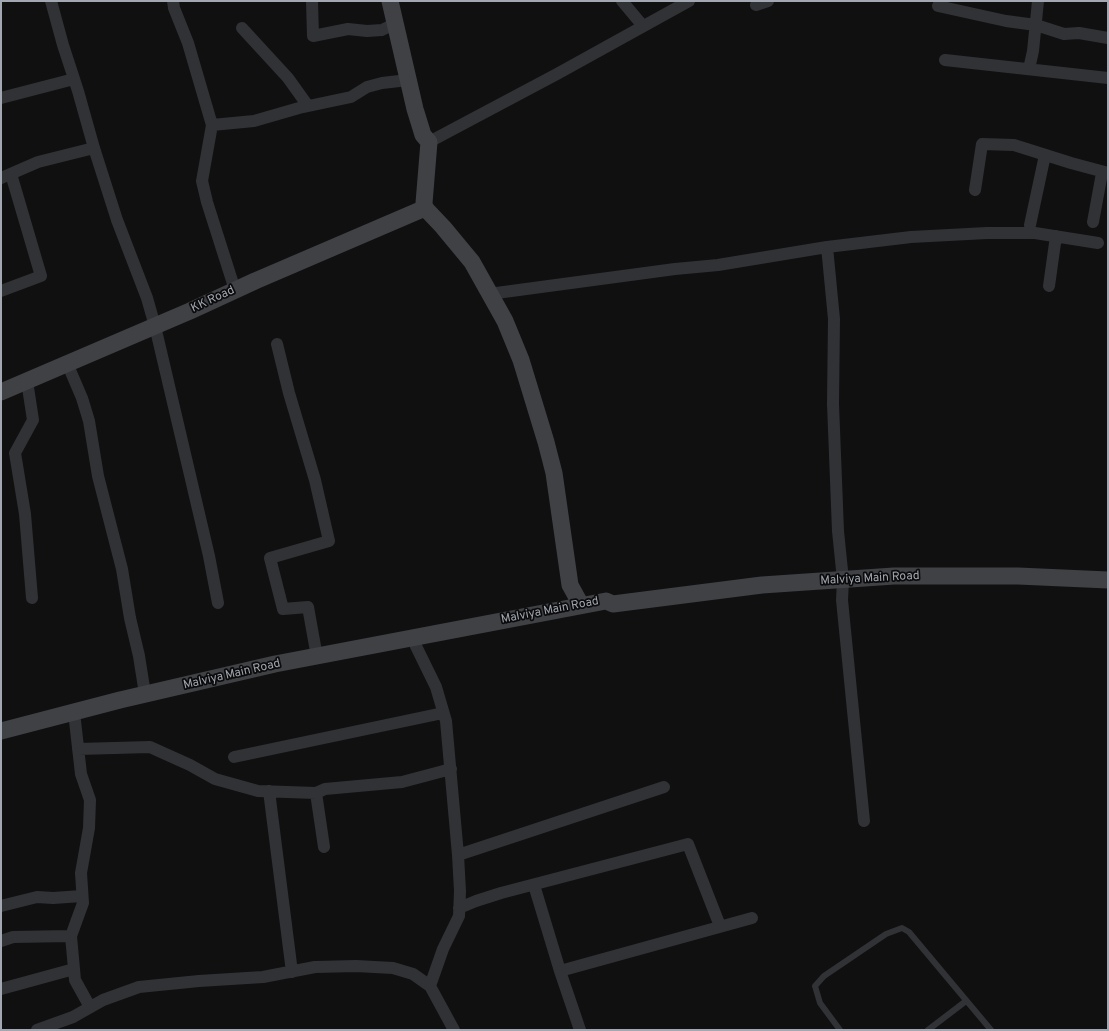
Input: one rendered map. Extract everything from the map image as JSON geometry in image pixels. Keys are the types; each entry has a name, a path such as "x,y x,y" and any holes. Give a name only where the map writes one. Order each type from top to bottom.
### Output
{"street":[{"path":"51,1 94,148 117,220 147,298 155,326 209,556 218,603"},
{"path":"173,1 174,8 188,43 212,126 202,180 206,202 235,290"},
{"path":"312,1 313,36 348,29 367,31 382,30 396,23"},
{"path":"390,1 408,80 423,135 429,142 424,202 425,208 472,262 505,322 520,360 546,442 554,474 570,585 581,605"},
{"path":"622,1 643,26"},
{"path":"429,142 557,74 689,1"},
{"path":"756,5 768,1"},
{"path":"1029,69 1033,51 1038,1"},
{"path":"938,6 1006,21 1036,24 1064,34 1079,33 1108,38"},
{"path":"242,28 288,78 308,106"},
{"path":"945,60 1108,78"},
{"path":"1,98 74,79"},
{"path":"212,126 254,121 308,106 351,97 367,87 382,83 408,80"},
{"path":"975,190 982,144 1014,145 1105,173 1093,222"},
{"path":"1,291 41,276 6,176 38,162 94,148"},
{"path":"1030,225 1045,155"},
{"name":"KK Road","path":"1,392 425,208"},
{"path":"489,294 675,269 718,265 827,247 911,237 987,233 1035,233 1098,243"},
{"path":"1049,286 1056,236"},
{"path":"827,247 834,319 833,404 842,600 864,821"},
{"path":"277,344 289,393 315,480 329,541 270,558 283,609 308,607 317,657"},
{"path":"67,363 82,398 89,421 98,476 122,569 130,618 140,656 145,694"},
{"path":"27,381 33,420 15,453 25,514 32,598"},
{"name":"Malviya Main Road","path":"1,731 145,694 275,664 606,601 611,595 682,591 766,575 842,575 934,567 1019,572"},
{"path":"1019,572 1108,570"},
{"path":"1019,572 1108,580"},
{"path":"412,638 436,687 446,721 460,891 459,916 444,949 430,986"},
{"path":"74,712 81,774 90,800 89,828 81,874 83,903 71,936 75,980 90,1007"},
{"path":"234,757 444,713"},
{"path":"78,749 150,747 190,765 214,779 258,790 269,791 316,793 325,789 402,782 451,769"},
{"path":"458,855 664,787"},
{"path":"269,791 292,972"},
{"path":"316,793 324,847"},
{"path":"459,908 476,901 688,844 720,926"},
{"path":"534,885 560,971 580,1030"},
{"path":"1,906 37,897 53,898 82,896"},
{"path":"560,971 752,918"},
{"path":"1,941 13,937 71,936"},
{"path":"37,1030 73,1017 103,1000 139,987 263,977 315,967 356,966 393,968 413,974 430,986 454,1030"},
{"path":"1,989 74,969"},
{"path":"443,1009 448,1030"}],"lane":[{"path":"840,1030 820,1003 815,986 824,976 886,934 902,928 909,932 991,1030"},
{"path":"928,1030 966,1001"}]}
